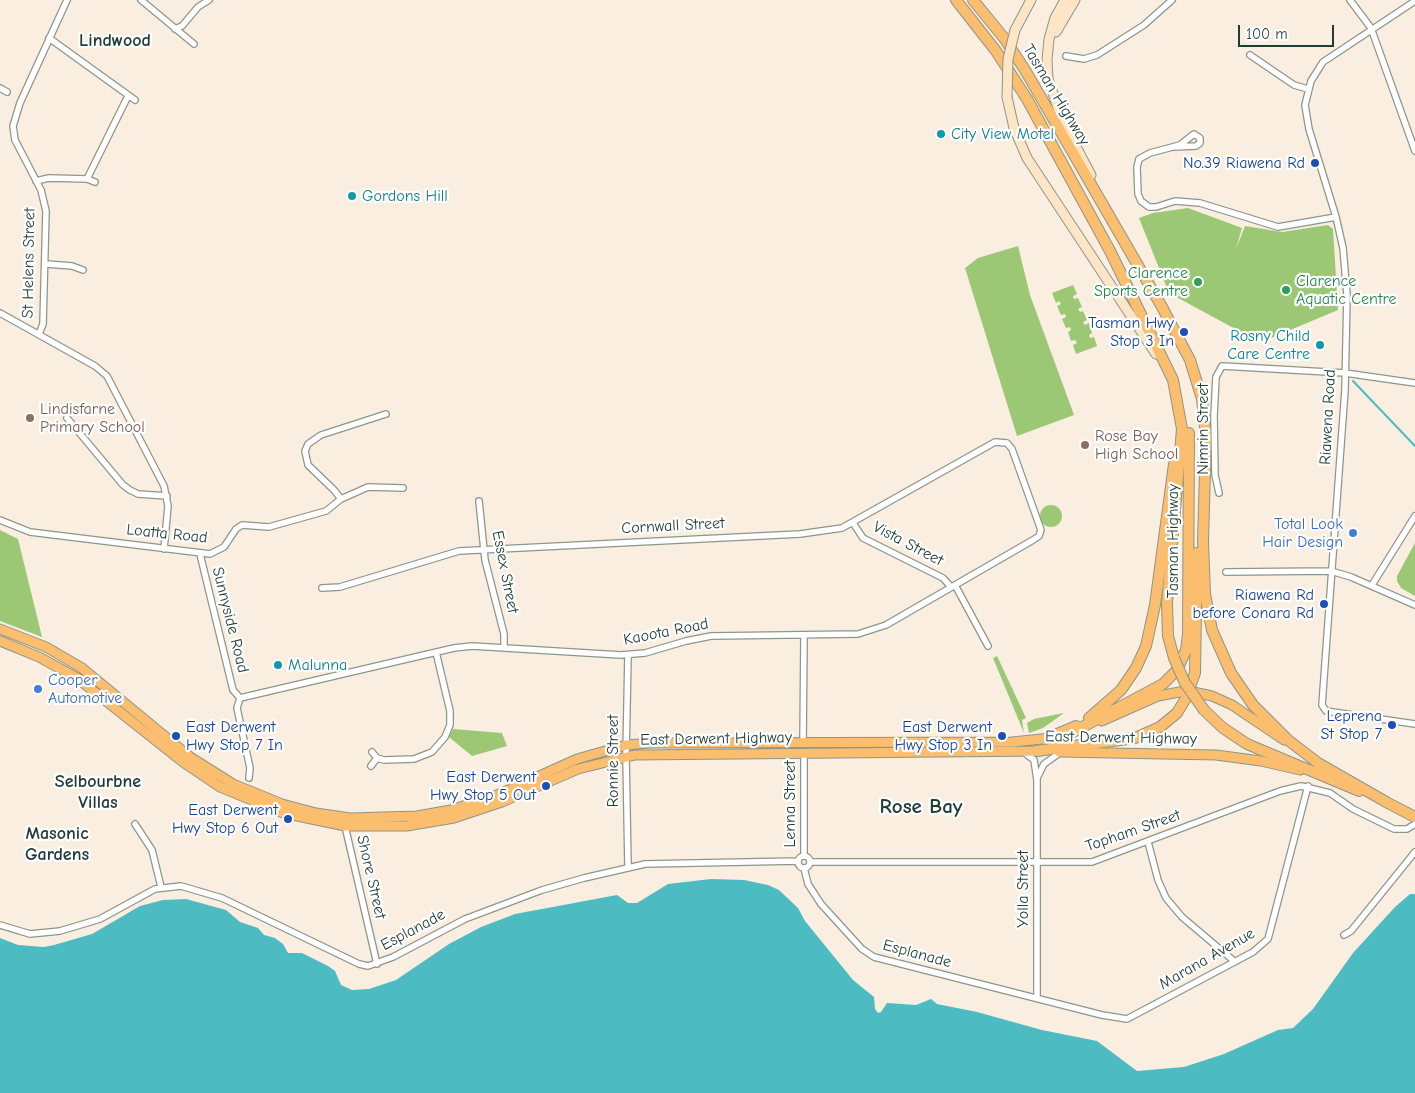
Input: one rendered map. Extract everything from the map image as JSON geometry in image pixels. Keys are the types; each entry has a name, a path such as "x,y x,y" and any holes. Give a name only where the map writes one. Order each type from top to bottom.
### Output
{"highway":[{"name":"Tasman Highway","path":"956,0 990,44 1027,99 1166,347 1178,374 1187,411 1188,642 1177,670 1157,688 1073,732"},
{"name":"Tasman Highway","path":"973,0 1017,58 1176,332 1195,373 1205,416 1204,583 1209,620 1231,673 1253,705 1288,740 1313,760 1415,817"},
{"name":"Tasman Highway","path":"1110,250 1166,362 1177,392 1182,448 1167,603 1168,636 1174,658 1185,683 1204,710 1223,728 1247,744 1388,803"},
{"path":"1045,739 1080,724 1106,705 1129,680 1143,654 1155,605 1175,461 1179,404"},
{"name":"Tasman Highway","path":"1205,485 1208,491 1208,570 1215,616 1235,668 1253,696 1271,717 1302,745 1388,803"},
{"path":"1036,751 1135,738 1160,728 1182,706 1195,673 1196,562 1202,492 1205,485"}],"main road":[{"path":"1031,0 1015,30 1008,59 1007,97 1014,128 1027,158 1152,347 1177,392"},
{"path":"1052,94 1047,73 1047,49 1055,18 1065,0"},
{"path":"1052,94 1050,67 1053,42 1063,17 1075,0"},
{"name":"Tasman Highway","path":"1052,94 1063,122 1103,200 1106,210"},
{"name":"East Derwent Highway","path":"0,629 61,654 97,680 190,757 218,776 274,801 329,815 391,818 451,810 497,794 601,750 650,743 804,748 1216,755 1261,760 1314,773"},
{"path":"24,651 29,640"},
{"name":"East Derwent Highway","path":"0,641 55,665 95,690 182,762 220,787 283,813 345,826 407,826 454,818 502,802 578,769 626,756 655,753 1012,742 1045,739 1073,732 1153,698 1189,692 1212,696 1232,704 1313,760"},
{"path":"55,665 61,654"}],"street":[{"name":"St Helens Street","path":"39,334 43,324 46,211 36,181 15,140 12,126 18,106 66,0"},
{"path":"141,0 194,44"},
{"path":"175,29 182,26 198,7 209,0"},
{"path":"1066,56 1084,59 1097,55 1144,25 1172,0"},
{"path":"1350,0 1371,28 1415,151"},
{"name":"Riawena Road","path":"1413,1 1323,62 1314,74 1308,89 1305,105 1307,121 1343,248 1347,295 1345,373 1321,699 1323,708 1329,711 1415,724"},
{"path":"50,38 135,100"},
{"path":"1250,55 1294,85 1308,89"},
{"path":"0,88 7,92"},
{"path":"87,179 128,96"},
{"path":"1173,147 1143,156 1137,162 1138,194 1141,201 1149,207 1156,207 1175,201 1200,203 1278,227 1336,218"},
{"path":"36,181 49,178 87,179 95,182"},
{"path":"46,264 72,266 83,270"},
{"path":"0,313 95,366 107,376 164,486 168,506 164,549"},
{"name":"Nimrin Street","path":"1219,493 1215,474 1214,416 1216,377 1222,366 1345,373"},
{"path":"1345,373 1415,383"},
{"path":"340,499 334,490 308,465 305,451 308,444 321,435 386,414"},
{"path":"67,418 122,485 138,494 167,496"},
{"name":"Cornwall Street","path":"322,588 340,587 451,552 816,533 842,528 986,446 995,442 1007,443"},
{"name":"Kaoota Road","path":"240,698 436,652 472,646 628,655 646,653 699,638 844,636 871,631 953,586 1040,534 1040,528 1024,481 1014,454 1007,443"},
{"name":"Loatta Road","path":"0,520 30,532 200,554 218,551 242,525 269,527 326,511 340,499 368,487 403,488"},
{"name":"Essex Street","path":"479,500 488,573 504,634 504,648"},
{"path":"1372,585 1415,516"},
{"name":"Vista Street","path":"853,523 863,538 943,578 953,586"},
{"name":"Sunnyside Road","path":"200,554 232,690 240,698 238,712 250,768 249,778"},
{"path":"1226,572 1331,572 1372,585 1415,605"},
{"path":"953,586 988,646"},
{"name":"Lenna Street","path":"804,637 804,856"},
{"path":"372,752 377,758 400,761 421,757 437,748 445,738 450,724 450,710 436,652"},
{"name":"Ronnie Street","path":"628,655 626,745 628,867"},
{"name":"Yolla Street","path":"1019,751 1033,758 1037,780 1037,998"},
{"path":"1037,780 1044,764 1062,752"},
{"path":"371,766 377,758"},
{"name":"Topham Street","path":"810,862 1092,862 1280,791 1308,786 1330,793 1353,809 1388,827 1399,830 1413,826"},
{"name":"Marana Avenue","path":"1037,998 1115,1019 1127,1019 1260,948 1270,935 1308,786"},
{"path":"135,824 152,850 161,887"},
{"name":"Shore Street","path":"345,826 378,964"},
{"path":"1413,826 1415,834"},
{"path":"1148,842 1158,880 1166,898 1182,917 1234,961"},
{"path":"1344,936 1351,931 1415,852"},
{"path":"804,856 809,858 810,862 808,867 804,868 798,861 804,856"},
{"name":"Esplanade","path":"0,925 30,934 60,931 100,919 149,891 161,887 181,886 206,892 359,964 378,964 465,919 542,890 628,867 689,862 798,861"},
{"name":"Esplanade","path":"804,868 808,884 821,904 867,954 1037,998"}],"green space":[{"path":"1188,208 1242,228 1236,249 1245,226 1282,232 1328,225 1333,229 1338,310 1264,341 1239,331 1169,293 1139,218 1153,213"},
{"path":"1018,246 1030,295 1074,415 1017,436 965,268 978,258"},
{"path":"1073,285 1077,294 1073,296 1074,299 1078,298 1082,307 1078,309 1080,312 1083,311 1087,320 1083,322 1085,325 1089,323 1092,333 1089,335 1090,338 1094,337 1097,346 1076,354 1073,345 1077,343 1075,340 1071,341 1068,332 1071,330 1070,327 1066,328 1062,319 1066,317 1065,314 1061,315 1057,306 1061,304 1059,301 1056,303 1052,293"},
{"path":"1051,505 1061,512 1062,516 1055,526 1051,527 1041,520 1040,516 1047,506"},
{"path":"0,530 18,539 42,637 0,621"},
{"path":"1415,543 1415,596 1401,588 1397,581 1397,576"},
{"path":"997,656 1026,718 1022,720 1024,733 993,658"},
{"path":"1064,713 1043,728 1029,733 1027,723 1034,719"},
{"path":"453,729 502,733 507,746 472,756 449,737"}],"water":[{"path":"711,879 744,880 768,885 779,890 798,908 805,921 853,980 874,997 875,1009 878,1013 881,1012 887,1003 916,1005 931,999 937,1004 977,1012 1042,1030 1097,1041 1137,1071 1184,1067 1224,1054 1278,1030 1293,1028 1313,1009 1353,953 1395,907 1410,894 1415,894 1415,1093 0,1093 0,938 18,945 44,947 54,945 92,934 140,906 163,900 186,899 226,910 240,922 258,928 264,935 275,938 283,944 288,953 302,953 328,966 335,971 341,985 352,990 369,989 396,980 449,944 481,927 515,914 617,895 628,903 637,903 668,884"}],"waterway":[{"path":"1353,381 1415,446"}],"place":[{"name":"City View Motel","path":"941,134"},
{"name":"No.39 Riawena Rd","path":"1315,163"},
{"name":"Gordons Hill","path":"352,196"},
{"name":"Clarence Sports Centre","path":"1198,282"},
{"name":"Clarence Aquatic Centre","path":"1286,290"},
{"name":"Tasman Hwy Stop 3 In","path":"1184,332"},
{"name":"Rosny Child Care Centre","path":"1320,345"},
{"name":"Lindisfarne Primary School","path":"30,418"},
{"name":"Rose Bay High School","path":"1085,445"},
{"name":"Total Look Hair Design","path":"1353,533"},
{"name":"Riawena Rd before Conara Rd","path":"1324,604"},
{"name":"Malunna","path":"278,665"},
{"name":"Cooper Automotive","path":"38,689"},
{"name":"Leprena St Stop 7","path":"1392,725"},
{"name":"East Derwent Hwy Stop 7 In","path":"176,736"},
{"name":"East Derwent Hwy Stop 3 In","path":"1002,736"},
{"name":"East Derwent Hwy Stop 5 Out","path":"546,786"},
{"name":"East Derwent Hwy Stop 6 Out","path":"288,819"}],"district":[{"name":"Lindwood","path":"115,41"},
{"name":"Selbourbne Villas","path":"98,792"},
{"name":"Rose Bay","path":"921,807"},
{"name":"Masonic Gardens","path":"57,844"}]}
